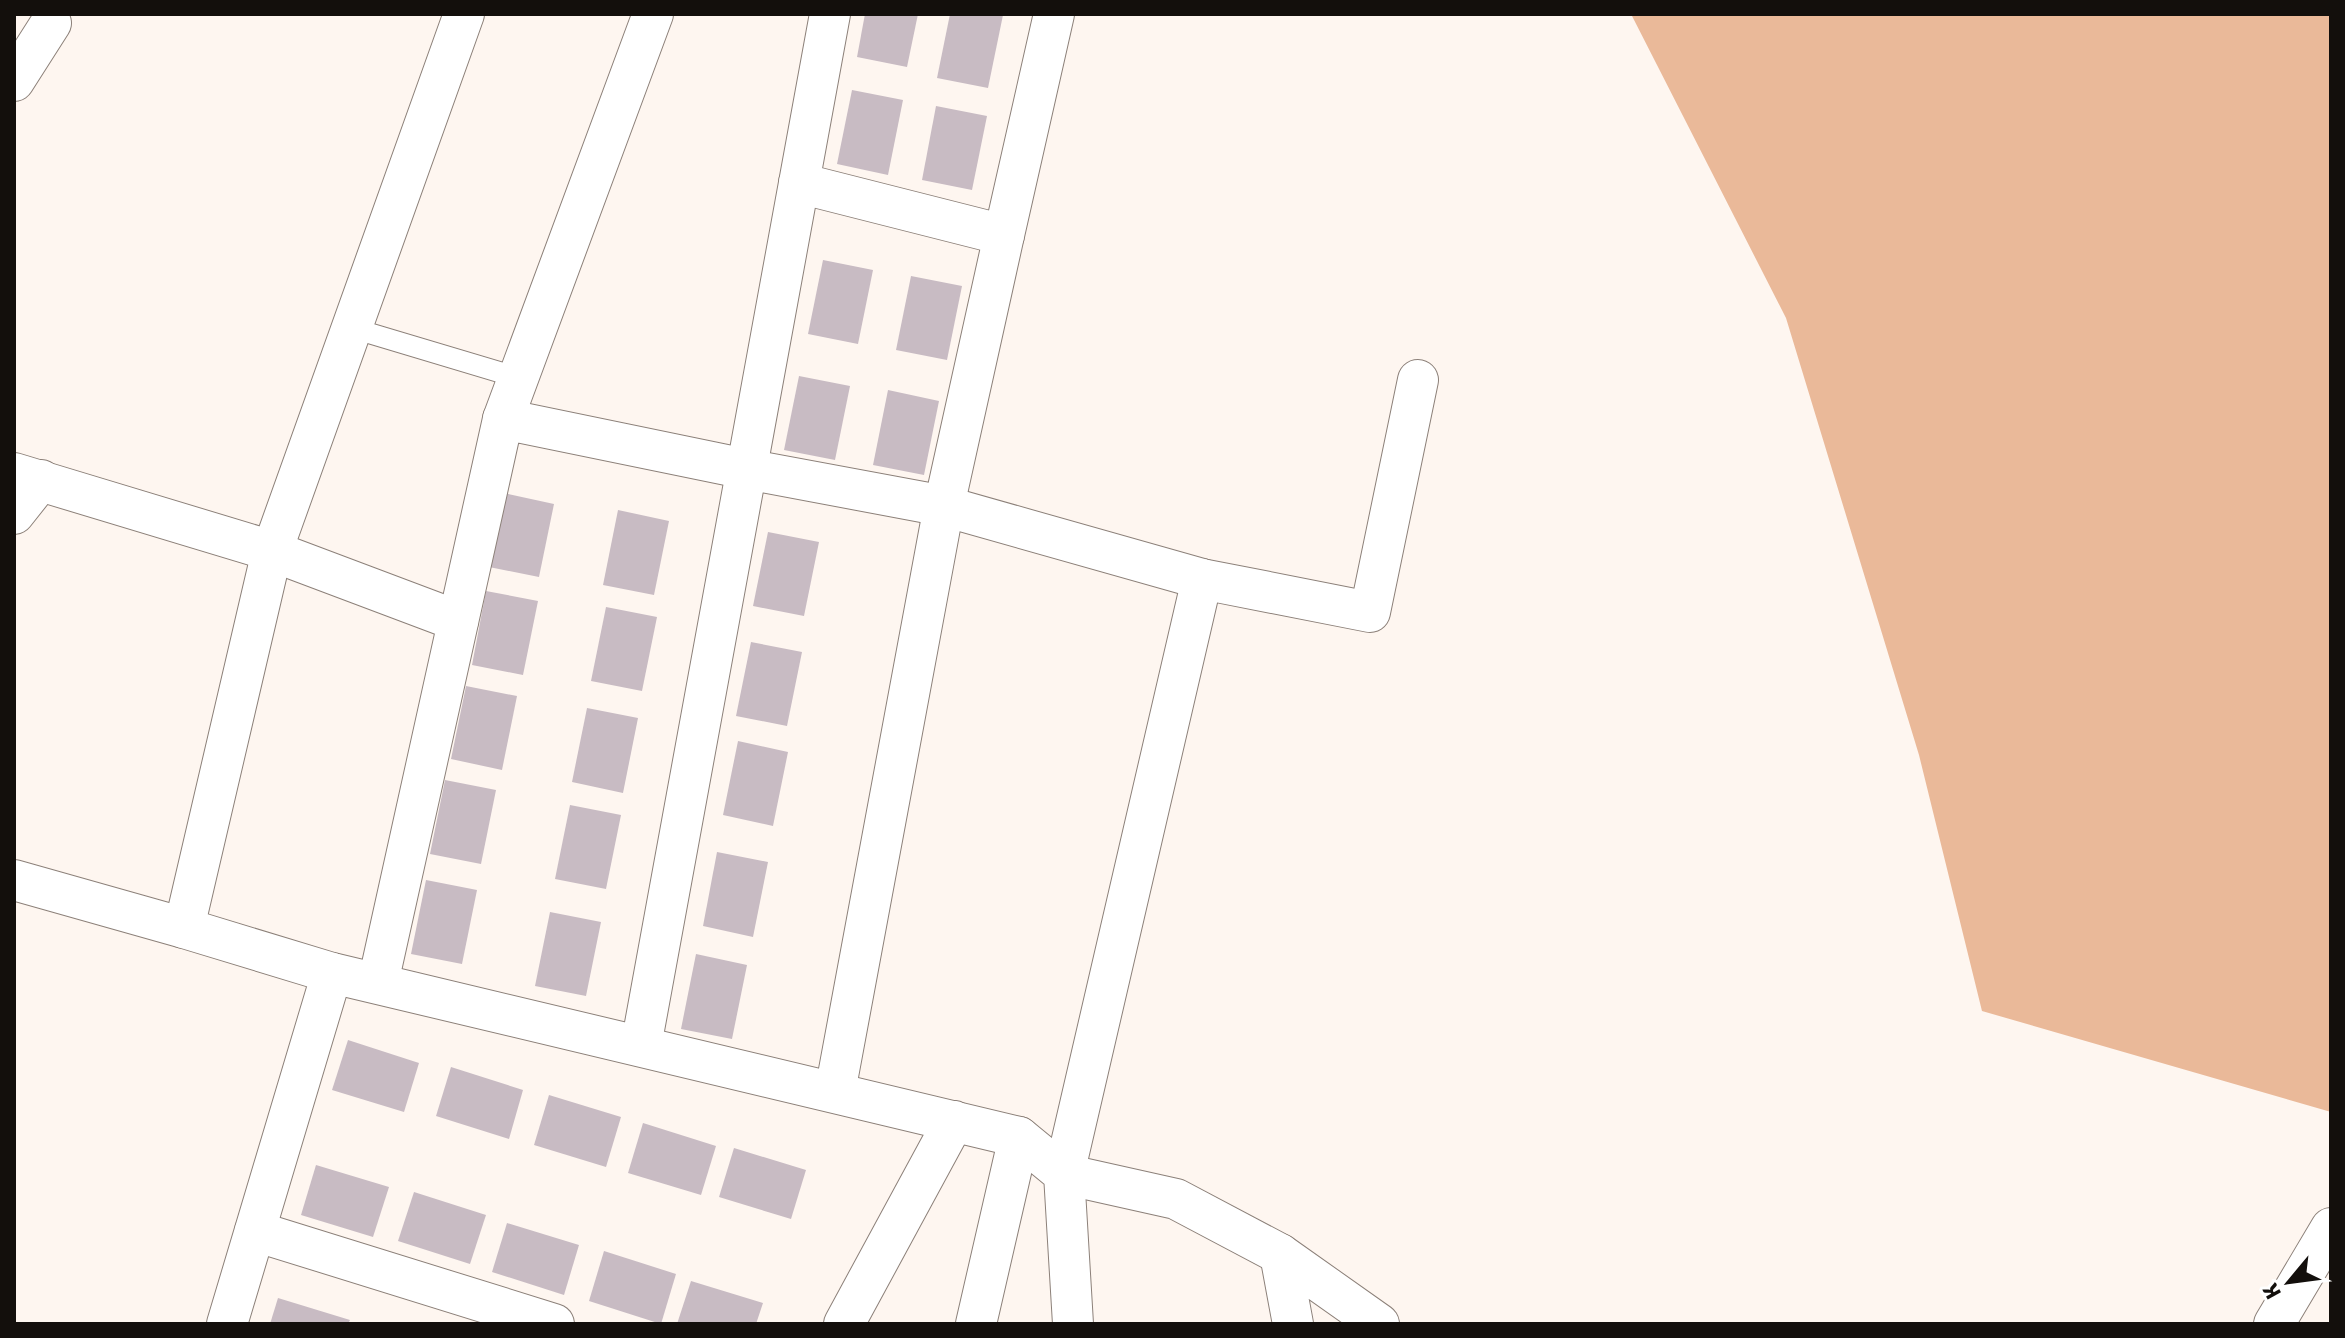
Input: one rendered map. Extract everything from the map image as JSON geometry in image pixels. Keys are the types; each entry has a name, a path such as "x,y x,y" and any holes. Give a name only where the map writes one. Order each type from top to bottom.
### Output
{"street":[{"path":"184,928 272,551 464,14"},
{"path":"378,983 503,419 653,14"},
{"path":"641,1046 830,14"},
{"path":"835,1092 944,506 1054,14"},
{"path":"14,81 51,23"},
{"path":"799,183 1004,235"},
{"path":"503,419 944,506 1202,579 1370,612 1418,380"},
{"path":"14,514 27,477 272,551 458,621"},
{"path":"1073,1324 1064,1174 1202,579"},
{"path":"14,880 332,973 1019,1137 1064,1174 1176,1199 1280,1254 1379,1324"},
{"path":"227,1324 332,973"},
{"path":"844,1324 954,1121"},
{"path":"976,1324 1019,1137"},
{"path":"2274,1324 2331,1228"},
{"path":"255,1231 554,1324"},
{"path":"1280,1254 1293,1324"}],"lane":[{"path":"352,328 519,378"}],"shaded area":[{"path":"1631,14 2331,14 2331,1112 1982,1011 1919,755 1786,318"}],"building":[{"path":"865,14 918,14 907,67 857,57"},
{"path":"950,14 1003,15 988,88 937,78"},
{"path":"852,90 903,100 888,175 837,164"},
{"path":"936,106 987,116 972,190 922,180"},
{"path":"823,260 873,270 858,344 808,334"},
{"path":"911,276 962,286 947,360 896,350"},
{"path":"799,376 850,386 835,460 784,450"},
{"path":"888,390 939,401 924,475 873,465"},
{"path":"504,493 554,504 539,577 489,567"},
{"path":"618,510 669,521 654,595 603,585"},
{"path":"768,532 819,542 804,616 753,606"},
{"path":"486,591 538,601 523,675 472,665"},
{"path":"606,607 657,617 642,691 591,681"},
{"path":"751,642 802,652 787,726 736,716"},
{"path":"466,686 517,696 502,770 451,759"},
{"path":"587,708 638,718 623,793 572,782"},
{"path":"738,741 788,752 773,826 723,815"},
{"path":"445,780 496,790 481,864 430,854"},
{"path":"570,805 621,815 606,889 555,879"},
{"path":"717,852 768,862 753,937 703,926"},
{"path":"426,880 477,890 462,964 411,954"},
{"path":"550,912 601,922 586,996 535,986"},
{"path":"696,954 747,965 732,1039 681,1029"},
{"path":"348,1040 419,1063 404,1112 332,1090"},
{"path":"451,1067 523,1090 509,1139 436,1116"},
{"path":"549,1095 621,1117 606,1167 534,1145"},
{"path":"643,1123 716,1146 701,1195 628,1173"},
{"path":"734,1148 806,1170 791,1219 719,1197"},
{"path":"316,1165 389,1187 373,1237 301,1215"},
{"path":"414,1192 486,1215 470,1264 398,1241"},
{"path":"507,1223 579,1245 564,1295 492,1272"},
{"path":"604,1251 676,1274 661,1324 589,1301"},
{"path":"691,1281 763,1303 756,1324 677,1324"},
{"path":"278,1298 350,1320 348,1324 270,1324"}]}
